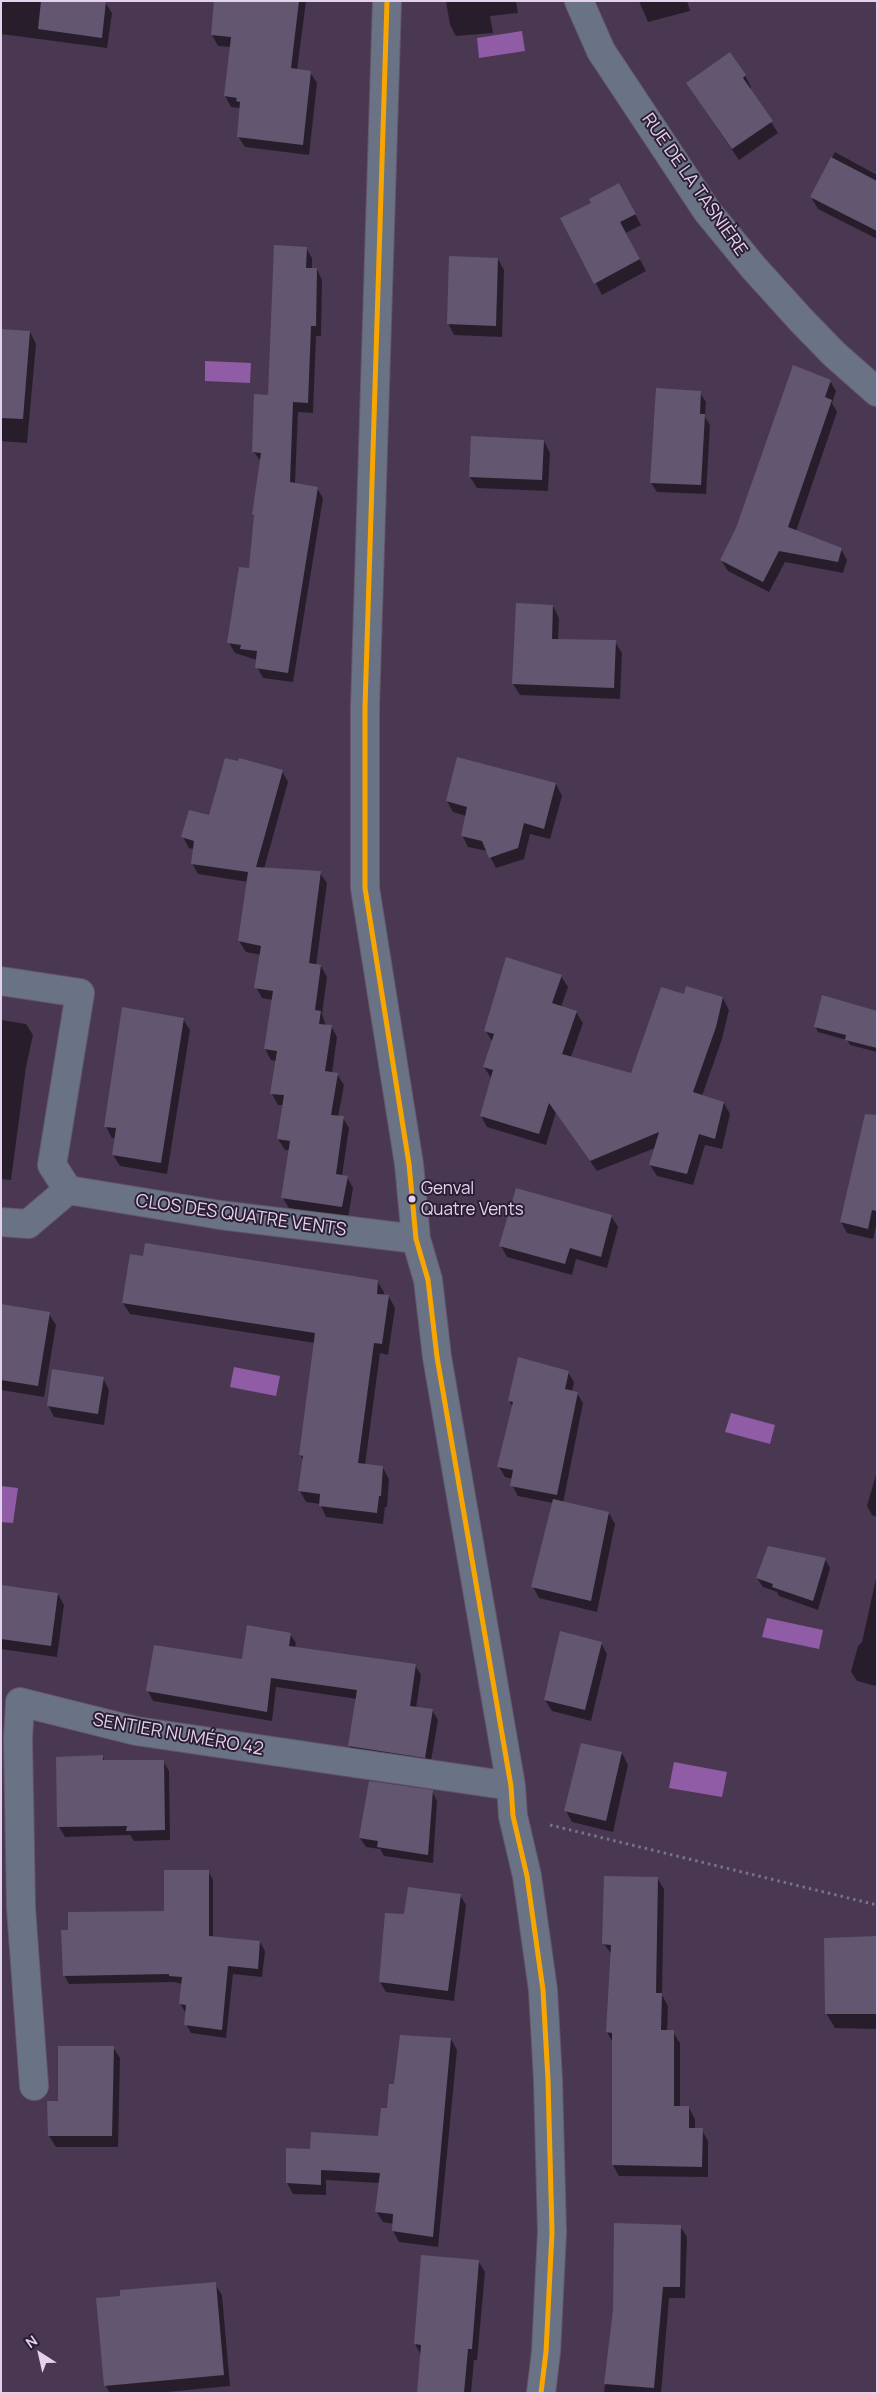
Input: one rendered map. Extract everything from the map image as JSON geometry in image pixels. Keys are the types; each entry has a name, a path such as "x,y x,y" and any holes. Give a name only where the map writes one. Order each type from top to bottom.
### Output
{"street":[{"path":"387,1 365,708 366,814 363,838 365,888 409,1164 416,1239 428,1280 437,1357 514,1816 527,1876 543,1990 548,2080 552,2232 546,2352 541,2393"},
{"name":"RUE DE LA TASNIÈRE","path":"579,1 601,52 707,211 752,268 834,354 877,392"},
{"path":"1,981 80,993 52,1165 68,1190 28,1224 1,1222"},
{"name":"CLOS DES QUATRE VENTS","path":"68,1190 220,1215 416,1239"},
{"name":"SENTIER NUMÉRO 42","path":"34,2086 22,1908 18,1723 20,1702 136,1731 510,1786"}],"path":[{"path":"514,1816 877,1905"}],"shaded area":[{"path":"522,31 525,51 479,58 477,38"},
{"path":"205,361 251,363 250,383 205,381"},
{"path":"234,1367 280,1376 276,1396 230,1387"},
{"path":"731,1413 775,1425 770,1444 725,1432"},
{"path":"1,1486 18,1488 13,1523 1,1522"},
{"path":"767,1618 823,1630 819,1649 762,1637"},
{"path":"674,1762 727,1772 722,1797 669,1788"}],"building":[{"path":"41,1 106,1 102,38 38,29"},
{"path":"214,1 299,1 291,68 311,71 303,145 237,137 240,102 236,101 237,98 224,96 231,37 211,35"},
{"path":"730,52 746,75 743,78 773,121 732,149 686,83"},
{"path":"831,157 877,181 877,231 810,197"},
{"path":"619,183 636,214 620,222 640,259 594,284 560,218 591,203 589,199"},
{"path":"274,245 307,247 306,268 317,268 316,326 311,326 308,403 293,402 290,482 318,487 288,673 255,668 257,651 240,649 241,645 227,643 239,567 249,568 254,515 252,515 261,453 252,452 254,394 268,395"},
{"path":"449,256 498,258 496,326 447,324"},
{"path":"1,329 30,331 23,419 1,418"},
{"path":"793,365 831,380 825,397 832,400 788,527 842,548 838,562 779,551 763,582 720,560 736,528"},
{"path":"656,388 701,391 700,414 705,414 701,485 650,483"},
{"path":"471,436 544,440 542,480 469,477"},
{"path":"516,603 553,605 552,639 616,640 614,688 512,684"},
{"path":"457,757 556,783 544,829 524,823 518,848 489,858 482,841 461,836 467,807 446,801"},
{"path":"225,758 238,761 239,758 283,770 256,867 321,871 309,963 321,965 315,1010 321,1011 319,1024 332,1025 325,1071 338,1073 331,1115 344,1116 336,1174 348,1176 342,1207 281,1198 290,1141 277,1139 284,1095 270,1094 277,1051 264,1049 273,991 254,988 261,946 238,941 248,872 191,864 194,841 181,837 189,810 209,815"},
{"path":"506,957 562,975 552,1003 577,1011 562,1054 631,1073 661,987 684,994 686,986 723,997 716,1027 693,1092 724,1102 715,1139 699,1134 687,1174 649,1165 659,1132 590,1161 549,1103 539,1134 480,1116 493,1070 483,1067 494,1034 484,1031"},
{"path":"822,995 877,1011 877,1048 845,1040 846,1035 814,1027"},
{"path":"122,1007 184,1018 161,1163 112,1155 116,1128 104,1127"},
{"path":"865,1114 877,1115 877,1211 872,1210 868,1229 840,1222"},
{"path":"516,1188 612,1215 601,1257 570,1248 565,1264 499,1246"},
{"path":"145,1243 378,1280 377,1294 389,1295 382,1344 374,1343 358,1463 383,1466 381,1496 379,1496 377,1513 319,1506 320,1494 298,1491 303,1456 299,1455 315,1333 122,1303 130,1254 143,1256"},
{"path":"1,1304 50,1312 38,1386 1,1380"},
{"path":"518,1357 569,1371 565,1389 578,1392 557,1495 510,1486 513,1470 497,1467 513,1402 508,1401"},
{"path":"52,1369 104,1377 98,1414 47,1406"},
{"path":"553,1499 609,1512 591,1601 531,1587"},
{"path":"768,1546 826,1558 813,1601 772,1587 773,1584 756,1578"},
{"path":"1,1585 58,1593 51,1646 1,1639"},
{"path":"247,1625 291,1633 289,1646 416,1664 410,1706 433,1709 425,1758 348,1746 357,1690 271,1678 267,1712 146,1691 154,1645 242,1659"},
{"path":"560,1631 602,1642 585,1710 544,1700"},
{"path":"581,1743 622,1752 606,1821 564,1811"},
{"path":"103,1755 103,1760 164,1760 165,1830 126,1831 127,1826 57,1827 56,1757"},
{"path":"369,1781 433,1790 428,1855 377,1847 378,1841 359,1838"},
{"path":"164,1870 209,1870 209,1936 260,1941 258,1969 228,1966 222,2030 184,2025 186,2005 179,2004 182,1977 169,1976 169,1974 63,1976 61,1930 68,1930 68,1912 164,1911"},
{"path":"604,1876 658,1877 656,1993 662,1993 661,2030 674,2030 674,2106 689,2106 689,2128 703,2128 702,2167 612,2165 612,2033 606,2032 611,1945 602,1944"},
{"path":"408,1887 461,1894 448,1991 379,1982 385,1913 404,1914"},
{"path":"877,1936 877,2014 825,2014 824,1938"},
{"path":"400,2035 451,2038 433,2237 392,2231 393,2214 375,2212 380,2173 321,2170 321,2185 286,2183 286,2148 310,2149 311,2132 378,2136 381,2108 387,2108 389,2084 394,2084"},
{"path":"58,2046 114,2046 112,2136 48,2136 47,2101 58,2101"},
{"path":"614,2223 681,2225 680,2287 663,2287 654,2388 604,2384 613,2310"},
{"path":"421,2255 479,2260 472,2349 468,2349 464,2393 417,2393 421,2345 414,2344"},
{"path":"216,2282 224,2375 104,2386 96,2298 120,2296 120,2290"}],"transit line":[{"path":"387,1 365,707 365,888 409,1164 416,1239 428,1280 437,1357 511,1786 513,1816 527,1876 543,1990 548,2080 552,2232 546,2352 541,2393"}],"place":[{"name":"Genval Quatre Vents","path":"412,1199"}]}
